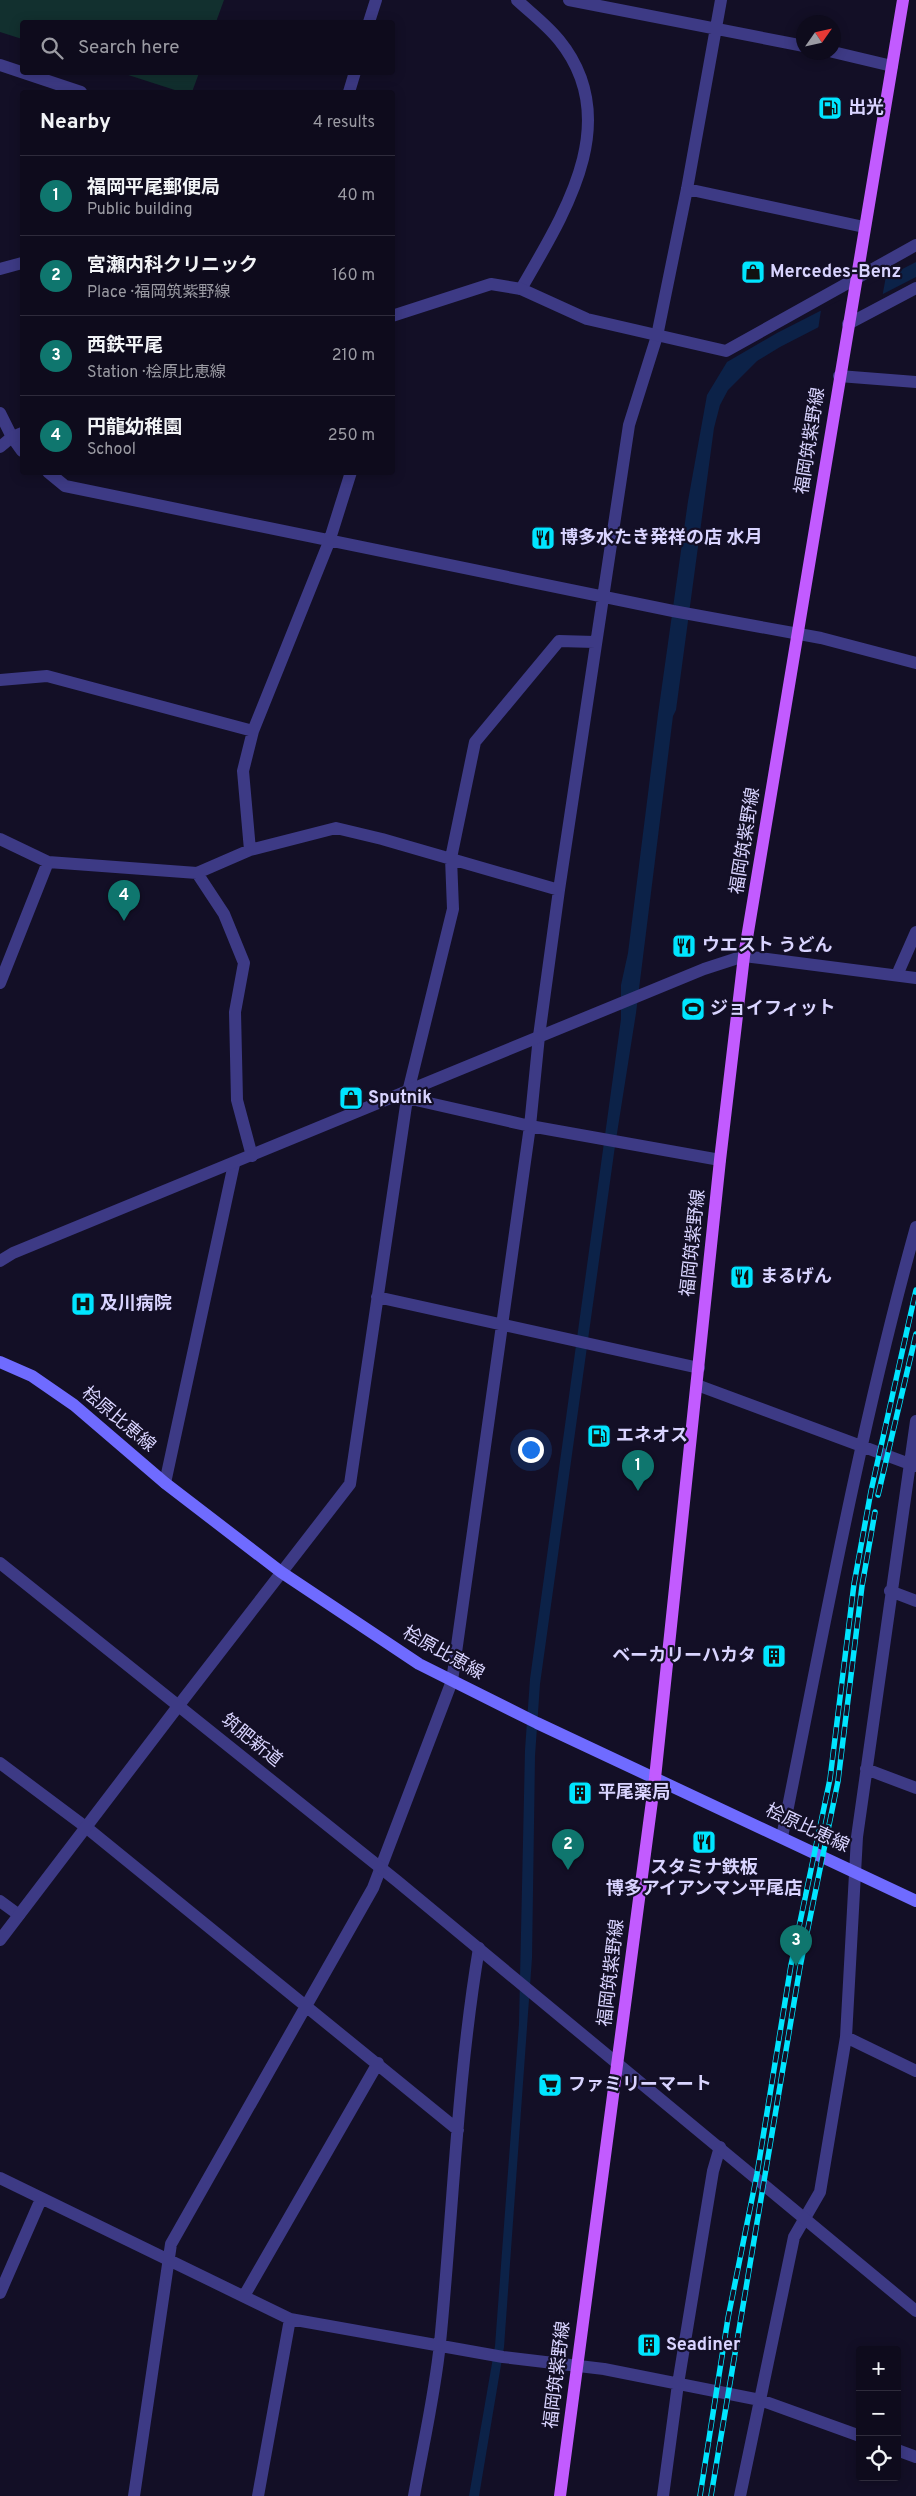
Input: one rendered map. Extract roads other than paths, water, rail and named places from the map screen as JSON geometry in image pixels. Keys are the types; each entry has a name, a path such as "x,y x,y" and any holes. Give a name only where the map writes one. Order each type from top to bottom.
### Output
{"main road":[{"name":"福岡筑紫野線","path":"560,2496 655,1778 720,1160 744,956 903,0"},
{"name":"桧原比恵線","path":"0,1362 32,1376 74,1405 165,1483 280,1572 419,1664 532,1720 916,1901"}],"street":[{"path":"371,20 376,0"},
{"path":"517,0 559,40 582,77 590,127 584,159 568,201 521,289"},
{"path":"569,0 715,29 732,30 796,44"},
{"path":"134,2496 170,2244 382,1870 452,1681 530,1126 539,1036 559,890 629,425 658,336 687,189 720,0"},
{"path":"841,54 892,66"},
{"path":"0,65 20,72"},
{"path":"30,75 75,90"},
{"path":"350,90 353,75"},
{"path":"687,189 864,227"},
{"path":"395,315 491,284 521,289 587,319 726,350 916,245"},
{"path":"0,270 20,264"},
{"path":"849,320 916,288"},
{"path":"839,376 916,382"},
{"path":"0,413 17,435 0,447"},
{"path":"52,475 65,486 329,542 798,634 916,663"},
{"path":"250,850 243,771 253,731 329,542 350,475"},
{"path":"0,1940 88,1828 280,1572 350,1484 407,1095 453,909 451,858 475,742 559,641 596,642"},
{"path":"0,680 47,676 253,731"},
{"path":"0,839 48,862 197,873 250,850 336,828 451,858 559,890"},
{"path":"0,983 48,862"},
{"path":"197,873 224,914 244,963 235,1012 237,1100 245,1136 252,1156"},
{"path":"897,975 916,932"},
{"path":"0,1261 14,1253 407,1095 539,1036 704,968 744,956 916,978"},
{"path":"407,1095 530,1126 720,1160"},
{"path":"165,1483 234,1164"},
{"path":"782,1837 862,1447 892,1315 916,1227"},
{"path":"0,1248 14,1253"},
{"path":"377,1297 699,1368"},
{"path":"697,1385 912,1465"},
{"path":"740,2496 794,2237 820,2192 846,2038 854,1871 890,1591 912,1465 916,1421"},
{"name":"筑肥新道","path":"0,1563 180,1705 479,1948 916,2311"},
{"path":"890,1591 916,1601"},
{"path":"0,1763 88,1828 307,2004 458,2130"},
{"path":"866,1769 916,1788"},
{"path":"0,1901 19,1915"},
{"path":"414,2496 440,2346 458,2130 472,1990 479,1948"},
{"path":"846,2038 916,2071"},
{"path":"244,2296 378,2063"},
{"path":"663,2496 678,2384 713,2171 720,2147"},
{"path":"0,2178 290,2319 498,2356 604,2369 760,2400 856,2435"},
{"path":"0,2293 41,2198"},
{"path":"258,2496 290,2319"},
{"path":"901,2451 916,2457"}],"water":[{"path":"916,262 916,277 780,347 757,361 728,390 720,405 714,428 676,710 673,716 636,1013 615,1146 540,1684 535,1756 532,1958 504,2347 479,2496 469,2496 495,2346 519,2024 525,1750 530,1679 621,1019 621,985 628,953 658,714 688,501 707,395 727,362 777,333"}],"railway":[{"path":"700,2496 728,2318 757,2174 791,1965 830,1779 854,1584 871,1491 916,1290"},
{"path":"878,1495 916,1334"},
{"path":"711,2496 800,1967 838,1781 862,1586 875,1512"}],"place":[{"name":"出光","path":"830,108"},
{"name":"Mercedes-Benz","path":"753,272"},
{"name":"博多水たき発祥の店 水月","path":"543,538"},
{"name":"円龍幼稚園","path":"124,921"},
{"name":"ウエスト うどん","path":"684,946"},
{"name":"ジョイフィット","path":"693,1009"},
{"name":"Sputnik","path":"351,1098"},
{"name":"まるげん","path":"742,1277"},
{"name":"及川病院","path":"83,1304"},
{"name":"エネオス","path":"599,1436"},
{"name":"福岡平尾郵便局","path":"638,1491"},
{"name":"ベーカリーハカタ","path":"774,1656"},
{"name":"平尾薬局","path":"580,1793"},
{"name":"スタミナ鉄板 博多アイアンマン平尾店","path":"704,1842"},
{"name":"宮瀬内科クリニック","path":"568,1870"},
{"name":"西鉄平尾","path":"796,1966"},
{"name":"ファミリーマート","path":"550,2085"},
{"name":"Seadiner","path":"649,2345"}]}
